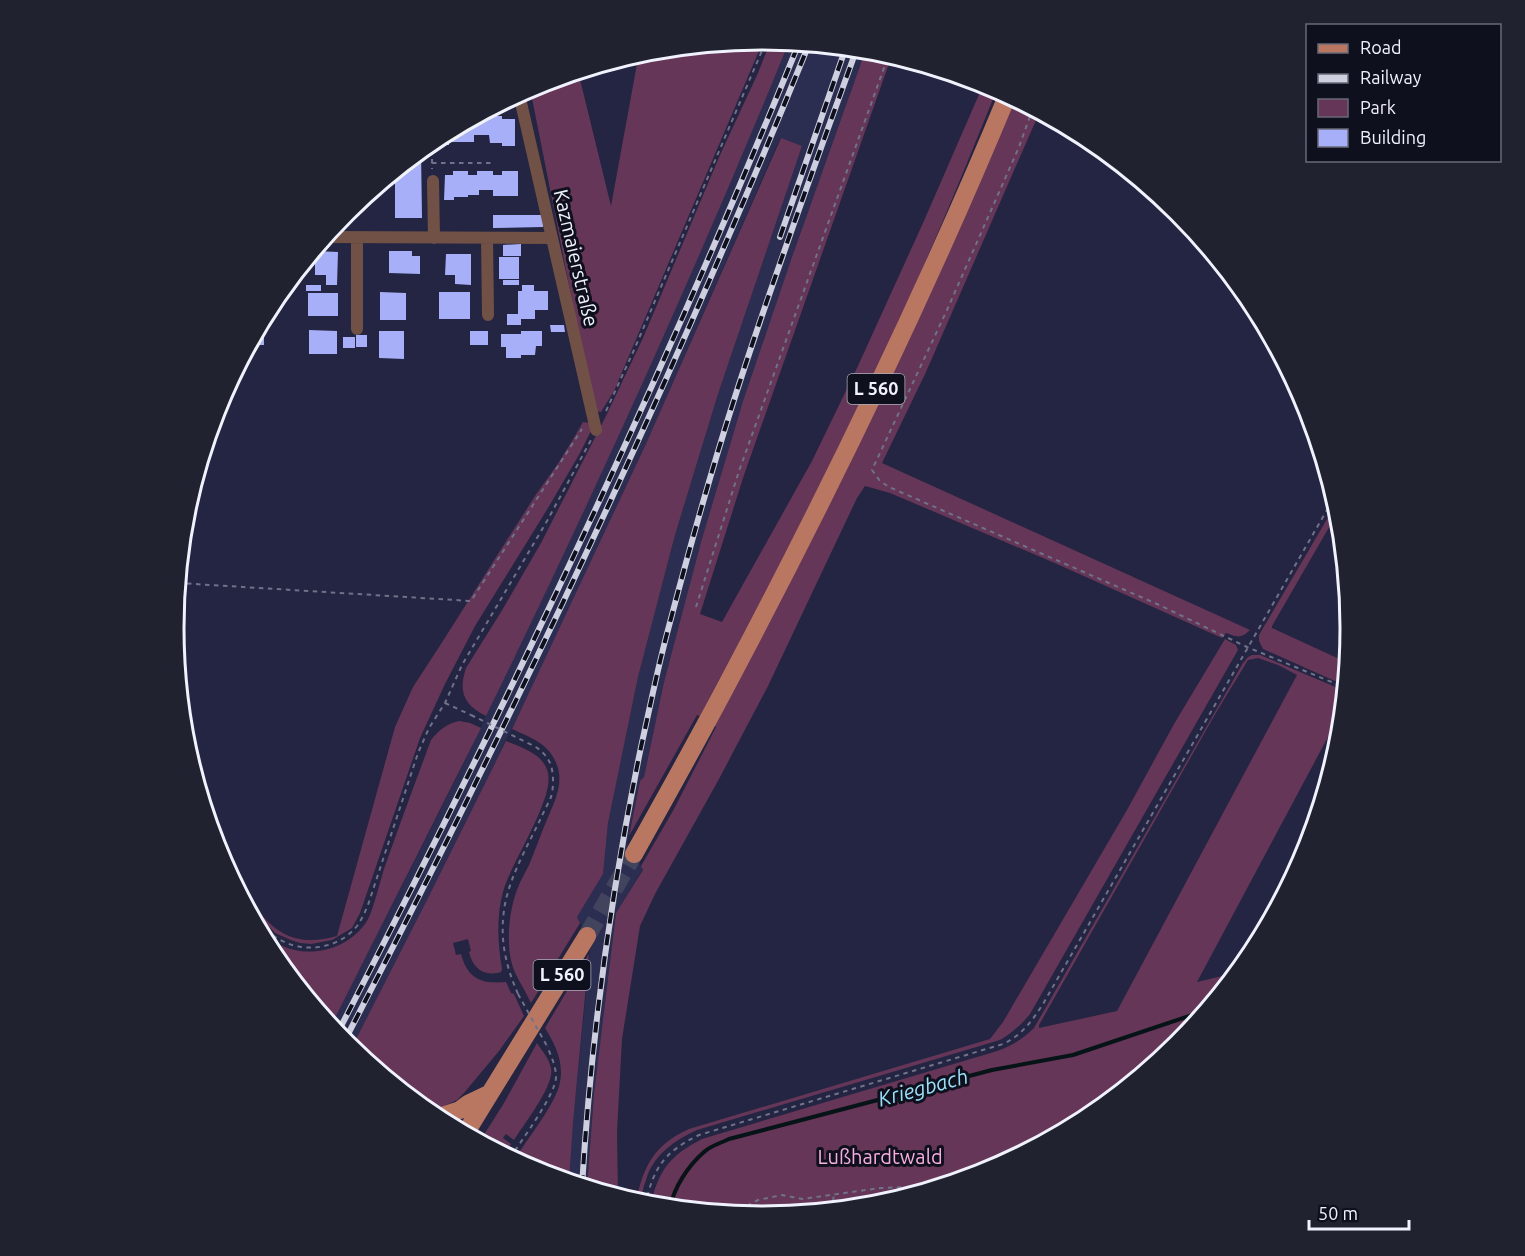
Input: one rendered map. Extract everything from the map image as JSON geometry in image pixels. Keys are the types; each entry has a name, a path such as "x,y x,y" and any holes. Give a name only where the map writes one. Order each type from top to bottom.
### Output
{"main road":[{"name":"L 560","path":"634,854 731,677 789,565 916,302 1004,103"},
{"name":"L 560","path":"469,1127 587,936"},
{"path":"448,1114 489,1094"}],"street":[{"name":"Kazmaierstraße","path":"521,103 595,425"},
{"path":"433,181 434,238"},
{"path":"337,237 552,238"},
{"path":"357,238 357,329"},
{"path":"487,238 488,315"}],"path":[{"path":"272,934 281,941 302,947 327,946 348,935 364,916 418,753 429,728 445,703 462,665 547,521 634,350 762,50"},
{"path":"696,607 739,471 886,63"},
{"path":"509,108 522,108"},
{"path":"1030,116 1019,147 947,310 872,470 880,481 889,487 1157,604 1247,647 1338,685"},
{"path":"432,153 433,181"},
{"path":"432,163 491,163"},
{"path":"186,583 471,601 582,429 595,425"},
{"path":"648,1195 656,1170 664,1160 683,1142 699,1135 1004,1044 1023,1031 1042,1004 1328,508"},
{"path":"445,703 536,747 550,762 553,777 552,795 513,879 505,904 503,940 510,976 547,1046 554,1063 556,1079 551,1095 515,1150"},
{"path":"747,1206 758,1200 782,1195 802,1198 880,1188 912,1187"},
{"path":"833,1202 834,1193"}],"shaded area":[{"path":"785,51 838,54 863,59 743,401 701,542 664,682 627,843 643,869 616,913 594,1094 588,1179 570,1173 591,943 577,917 603,874 608,823 638,677 675,535 718,394 802,146 780,138 645,446 534,684 356,1040 335,1017 460,771 672,315"}],"green space":[{"path":"759,50 614,391 601,412 594,411 532,98 580,79 611,206 637,64 687,54"},
{"path":"767,50 785,51 643,382 486,716 472,707 465,697 463,684 466,668 541,543 605,418 643,338 720,155"},
{"path":"863,59 889,64 744,475 700,614 722,622 812,461 857,368 980,92 993,98 932,246 862,401 700,716 697,715 629,836 664,682 701,542 743,401"},
{"path":"1010,106 1018,109 1037,119 926,372 882,463 1250,630 1239,636 1226,633 1222,638 1057,564 890,493 865,486 857,498 768,686 655,894 640,926 622,1039 617,1132 618,1188 588,1179 594,1094 616,913 643,870 641,866 674,809 716,727 714,725"},
{"path":"781,138 802,146 718,394 675,535 638,677 608,823 603,874 577,917 580,923 531,1003 511,962 510,923 518,887 556,798 559,774 553,757 545,747 512,729 645,446"},
{"path":"583,422 590,423 592,429 580,453 475,626 445,684 420,738 360,913 352,928 332,940 311,944 300,943 275,933 259,911 274,927 293,937 313,940 337,936 395,727 413,687"},
{"path":"1330,514 1331,523 1272,628 1340,659 1338,683 1263,649 1259,635"},
{"path":"1225,639 1236,645 1238,650 1030,1014 1020,1025 1000,1040 697,1130 673,1144 659,1156 649,1171 642,1193 638,1192 647,1167 659,1149 689,1129 990,1039 1003,1022 1127,810 1174,724"},
{"name":"Lußhardtwald","path":"1252,655 1260,655 1338,688 1332,730 1197,982 1224,975 1172,1037 1144,1063 1115,1087 1052,1129 984,1162 912,1187 838,1202 800,1205 725,1205 687,1202 653,1196 662,1173 673,1158 702,1139 1006,1048 1034,1028 1243,663","holes":["1258,658 1297,675 1117,1011 1039,1028 1248,660"]},
{"path":"459,721 481,728 335,1017 278,944 302,951 327,949 349,939 367,921 431,740 450,724"},
{"path":"506,741 532,752 546,766 548,785 539,815 507,879 503,892 499,921 501,972 484,972 476,967 469,952 471,951 468,939 453,943 456,955 461,954 472,975 483,981 506,982 524,1016 464,1093 457,1100 442,1107 438,1107 410,1087 356,1040"},
{"path":"589,954 570,1173 519,1152 553,1100 560,1082 560,1060 545,1028"},
{"path":"537,1043 549,1061 551,1075 544,1094 514,1140 506,1134 503,1138 511,1144 509,1148 484,1135"}],"building":[{"path":"494,116 502,116 502,119 515,119 515,146 490,143 489,135 474,135 474,142 449,142"},
{"path":"421,161 422,218 395,218 395,181"},
{"path":"453,171 468,171 468,175 477,175 477,171 493,171 493,175 502,175 502,171 518,171 518,196 493,196 493,190 479,190 479,195 444,200 445,175 453,175"},
{"path":"493,215 543,215 543,227 493,228"},
{"path":"521,244 521,256 503,256 503,245"},
{"path":"324,251 338,252 337,285 326,285 326,275 315,275 315,263"},
{"path":"389,251 412,251 412,256 420,256 420,274 389,273"},
{"path":"446,254 471,254 471,285 455,284 455,275 445,275"},
{"path":"499,257 519,257 519,279 499,279"},
{"path":"503,280 519,280 519,285 503,285"},
{"path":"306,285 321,285 321,291 306,291"},
{"path":"522,285 534,285 534,291 548,291 548,310 535,310 535,319 521,319 521,325 507,325 507,314 518,314 518,291 522,291"},
{"path":"380,292 406,293 406,320 380,320"},
{"path":"439,292 470,292 470,319 439,319"},
{"path":"308,293 338,293 338,316 308,316"},
{"path":"550,325 564,325 565,332 551,332"},
{"path":"309,330 337,331 337,354 309,354"},
{"path":"379,331 404,331 404,359 379,358"},
{"path":"470,331 488,331 488,345 470,345"},
{"path":"521,331 542,331 542,346 536,346 535,355 506,358 506,347 501,347 501,334 521,334"},
{"path":"356,335 367,335 367,347 356,347"},
{"path":"264,336 264,345 259,345"},
{"path":"343,337 355,337 355,348 343,348"}],"waterway":[{"name":"Kriegbach","path":"672,1199 678,1185 692,1164 706,1150 729,1139 992,1070 1073,1055 1191,1015"}],"tunnel":[{"path":"587,936 634,854"}],"railway":[{"path":"342,1024 461,790 580,543 693,294 796,51"},
{"path":"349,1032 461,813 608,507 691,323 806,51"},
{"path":"780,237 843,55"},
{"path":"583,1178 597,1020 620,856 661,656 734,400 854,57"}]}
